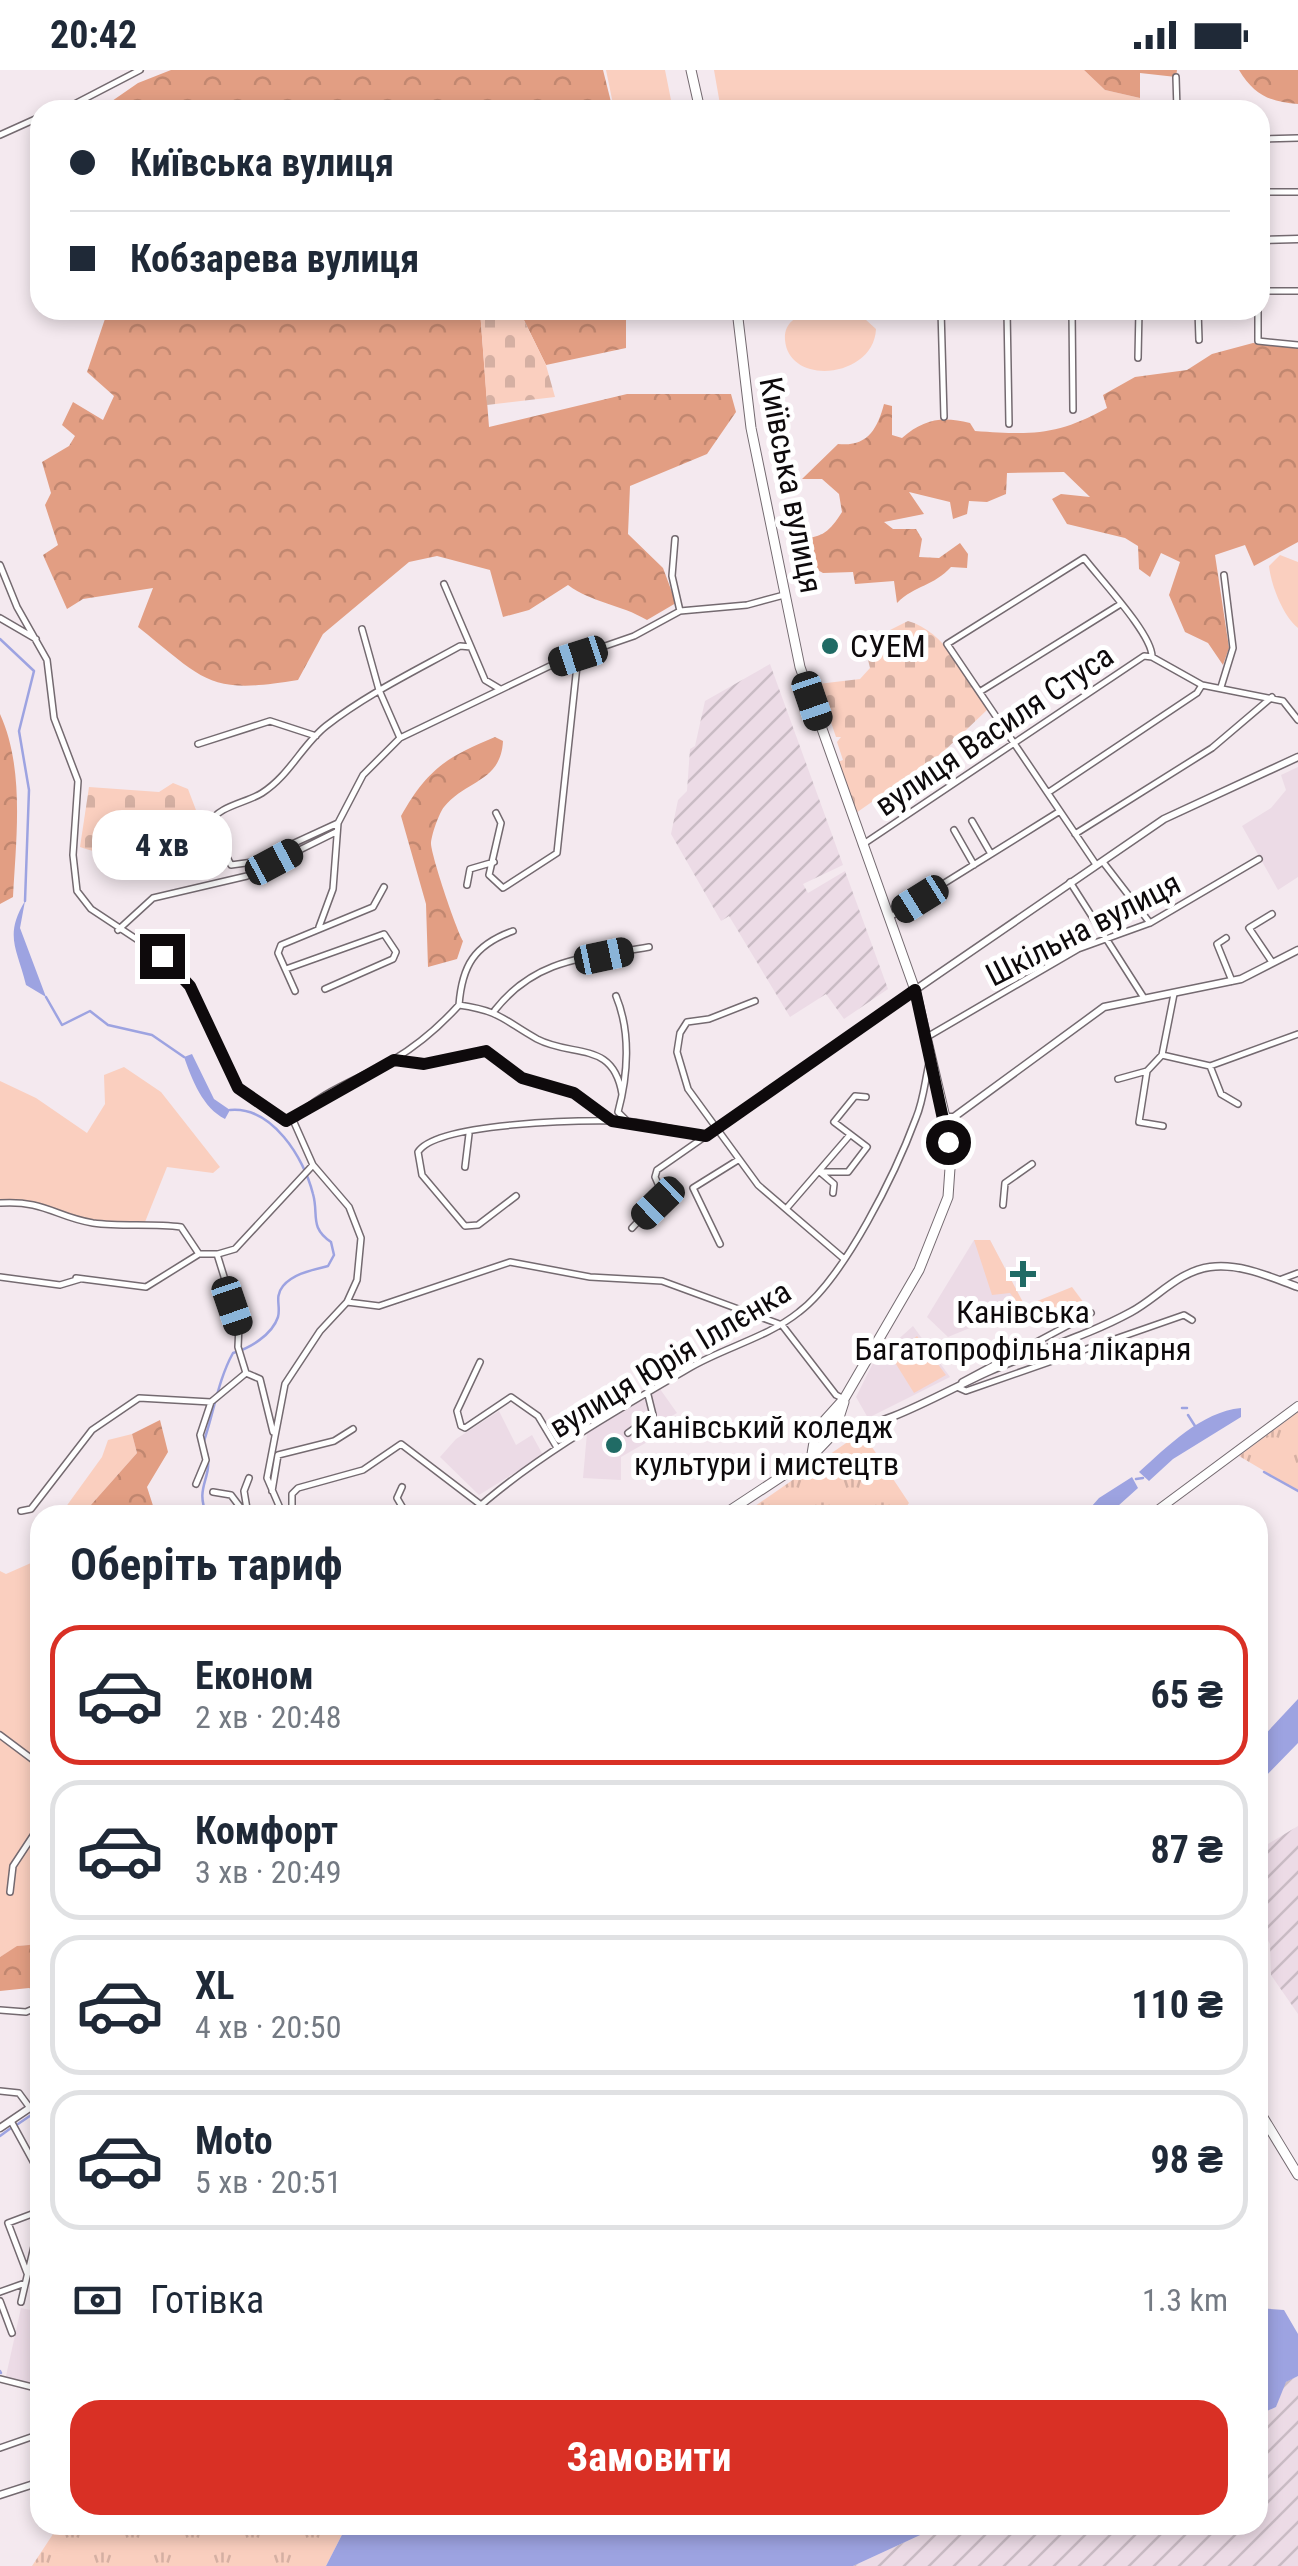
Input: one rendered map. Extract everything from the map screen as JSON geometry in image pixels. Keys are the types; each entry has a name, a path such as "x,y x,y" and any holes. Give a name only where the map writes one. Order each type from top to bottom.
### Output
{"main road":[{"path":"691,70 698,100"},
{"name":"Київська вулиця","path":"738,320 751,428 800,667 915,990 945,1116 950,1180 934,1238 844,1400 834,1432"},
{"name":"Київська вулиця","path":"812,1454 816,1430 844,1400"},
{"path":"1164,1505 1298,1406"},
{"path":"738,1505 812,1454 834,1432"},
{"path":"1268,2125 1298,2176"}],"street":[{"path":"83,100 140,70"},
{"path":"1176,77 1177,100"},
{"path":"0,134 30,122"},
{"path":"1270,139 1298,138"},
{"path":"1270,192 1298,192"},
{"path":"1270,240 1298,239"},
{"path":"1270,290 1298,291"},
{"path":"941,320 944,416"},
{"path":"1008,320 1009,424"},
{"path":"1072,320 1074,410"},
{"path":"1138,358 1139,320"},
{"path":"1198,320 1199,340"},
{"path":"1258,320 1258,342 1298,344"},
{"path":"675,539 672,576 680,611"},
{"path":"1150,923 1075,834 947,644 1084,558 1119,605 1138,622 1152,648 1152,657 1202,685 1272,697 1290,708 1298,720"},
{"path":"0,566 16,607 47,660 54,718 78,781 73,855 77,891 91,909 118,930 162,956 190,986 238,1088 286,1121 293,1120 320,1098 394,1060 439,1027 459,1005 463,968 478,949 512,931"},
{"path":"1221,687 1234,648 1224,575"},
{"path":"444,584 485,680 500,689"},
{"path":"319,927 333,889 338,824 363,775 400,738 500,689 634,636 680,611 747,605 786,594"},
{"path":"982,691 1119,605"},
{"path":"0,618 38,641"},
{"path":"362,629 379,690 400,738"},
{"path":"338,824 253,862 231,865 213,834 211,818 260,795 286,775 316,736 379,690 460,646 471,648"},
{"path":"496,813 502,823 489,875 503,888 557,854 578,656"},
{"name":"вулиця Василя Стуса","path":"862,846 1144,656 1152,657"},
{"path":"1049,792 1197,693 1202,685"},
{"path":"1075,834 1212,748 1272,697"},
{"path":"198,744 270,720 316,736"},
{"path":"632,1228 663,1195 654,1178 657,1170 1164,818 1298,756"},
{"path":"888,919 1060,810"},
{"path":"972,821 991,854"},
{"path":"954,830 974,865"},
{"path":"118,930 153,898 247,876 336,832"},
{"name":"Шкільна вулиця","path":"928,1037 1078,949 1150,923 1259,859"},
{"path":"253,862 264,865"},
{"path":"468,886 470,870 494,862"},
{"path":"1070,882 1144,998"},
{"path":"295,991 278,952 281,944 372,907 384,886"},
{"path":"1272,914 1249,928 1273,965"},
{"path":"286,969 384,934 390,939 396,952 392,959 325,990"},
{"path":"1226,938 1217,944 1232,981"},
{"path":"495,1010 529,974 586,956 649,948"},
{"path":"945,1116 954,1117 1104,1008 1232,981 1298,950"},
{"path":"1118,1079 1147,1071 1162,1055 1174,994"},
{"path":"616,996 623,1013 627,1084 618,1112 627,1121"},
{"path":"755,1001 709,1019 688,1022 680,1033 679,1071 758,1185 843,1258"},
{"path":"459,1005 495,1010 540,1040 599,1057 619,1075 622,1094"},
{"path":"1162,1055 1210,1066 1298,1034"},
{"path":"394,1060 424,1064 486,1051 522,1078 574,1093 612,1121"},
{"name":"вулиця Юрія Іллєнка","path":"481,1505 585,1432 704,1360 782,1325 820,1292 876,1204 916,1119 932,1051"},
{"path":"1210,1066 1220,1094 1238,1104"},
{"path":"1147,1071 1139,1122 1163,1126"},
{"path":"820,1172 848,1172 867,1147 834,1122 855,1096 866,1097"},
{"path":"278,1505 267,1478 274,1434 293,1369 347,1302 357,1280 361,1238 349,1207 313,1165 293,1120"},
{"path":"516,1196 478,1225 465,1226 422,1175 416,1159 422,1146 431,1140 499,1126 627,1121 706,1136"},
{"path":"443,1141 469,1133"},
{"path":"464,1168 469,1133"},
{"path":"786,1209 850,1136"},
{"path":"720,1244 693,1188 738,1160"},
{"path":"1003,1205 1005,1182 1032,1164"},
{"path":"0,1277 12,1275 60,1285 78,1279 146,1288 199,1254 235,1249 313,1165"},
{"path":"820,1172 834,1184 833,1193"},
{"path":"0,1203 38,1203 92,1222 181,1227 199,1254"},
{"path":"217,1254 239,1325 238,1346 246,1373"},
{"path":"347,1302 379,1306 510,1262 572,1274 662,1280 690,1287 782,1325 844,1400"},
{"path":"834,1432 868,1426 1060,1347 1208,1267 1239,1268 1298,1287"},
{"path":"1282,1279 1298,1273"},
{"path":"957,1387 978,1371 1091,1313"},
{"path":"957,1387 966,1391 1038,1369 1138,1328 1184,1316 1192,1320"},
{"path":"480,1362 457,1411 461,1426 466,1428 511,1397 538,1416 556,1446"},
{"path":"196,1484 206,1460 200,1435 211,1402 246,1373"},
{"path":"246,1373 260,1378 274,1434"},
{"path":"628,1433 653,1415 648,1395"},
{"path":"34,1505 92,1430 138,1398 211,1402"},
{"path":"272,1491 278,1455 334,1441 354,1429"},
{"path":"292,1505 292,1494 298,1488 362,1470 402,1444 481,1505"},
{"path":"246,1505 244,1491 249,1478"},
{"path":"402,1487 397,1498 402,1505"},
{"path":"214,1492 231,1494 239,1505"},
{"path":"21,1511 30,1509"},
{"path":"0,1735 30,1758"},
{"path":"10,1892 13,1866 30,1840"},
{"path":"0,2010 30,2010"},
{"path":"0,2091 19,2093 30,2108 0,2128"},
{"path":"11,2120 30,2155"},
{"path":"28,2273 8,2223 30,2214"},
{"path":"21,2302 30,2264"},
{"path":"0,2292 25,2284"},
{"path":"0,2300 12,2333"},
{"path":"0,2380 30,2387"},
{"path":"0,2448 30,2438"},
{"path":"0,2496 30,2486"}],"shaded area":[{"path":"770,664 843,865 803,884 808,893 845,871 888,989 844,1019 826,994 790,1017 729,916 721,921 671,834 678,800 687,791 690,749 695,746 705,701"},
{"path":"1298,767 1298,877 1278,890 1242,826 1271,808 1286,790 1281,775"},
{"path":"974,1240 990,1240 1023,1306 948,1337 927,1317"},
{"path":"913,1326 950,1377 868,1418 856,1397 874,1361"},
{"name":"Канівський коледж культури і мистецтв","path":"660,1389 677,1413 661,1422 663,1433 621,1457 621,1480 583,1478 587,1433"},
{"path":"499,1411 516,1445 532,1435 543,1455 479,1495 440,1457 456,1439"},
{"path":"1298,1826 1298,2014 1271,1975 1268,1844"},
{"path":"21,2308 30,2310 30,2382 6,2376"},
{"path":"1298,2376 1298,2566 853,2566 920,2535 1268,2535 1268,2411 1276,2407 1285,2382"}],"green space":[{"path":"171,70 603,70 610,100 113,100 138,83"},
{"path":"606,70 665,70 671,100 612,100"},
{"path":"714,70 1084,70 1105,90 1140,98 1140,100 719,100"},
{"path":"1084,70 1177,70 1176,77 1140,73 1140,98 1105,90"},
{"path":"1239,70 1298,70 1298,104 1264,96"},
{"path":"105,320 481,320 489,427 627,394 731,394 736,412 707,454 630,486 628,534 663,568 676,603 647,620 568,585 529,610 503,617 490,570 437,556 409,562 323,634 298,680 245,686 226,684 195,671 138,627 153,588 83,599 67,609 43,555 58,545 45,505 51,493 42,462 69,446 75,436 62,425 73,402 103,420 114,396 87,372"},
{"path":"481,320 524,320 546,365 555,397 487,405"},
{"path":"524,320 626,320 626,348 546,365"},
{"path":"866,320 876,329 872,345 862,358 847,366 815,370 790,355 785,340 792,321"},
{"path":"1253,343 1298,348 1298,542 1254,566 1245,545 1215,555 1229,648 1223,665 1208,643 1185,632 1169,595 1180,562 1161,553 1150,577 1139,569 1138,546 1125,538 1067,524 1052,499 1061,494 1090,497 1064,472 1007,473 1006,494 987,502 969,501 967,514 953,519 950,502 909,492 924,514 884,522 893,529 916,529 922,539 919,557 939,558 960,543 968,554 967,568 951,567 897,603 894,581 855,584 853,572 823,573 794,557 790,537 821,535 842,512 839,494 822,479 802,479 838,444 856,443 869,435 884,404 892,406 892,435 902,438 926,423 942,420 970,423 975,431 1043,432 1073,424 1107,408 1103,395 1135,377 1187,370 1212,354"},
{"path":"1280,555 1298,562 1298,628 1283,608 1272,582 1269,566"},
{"path":"908,621 921,626 944,645 988,709 942,753 856,813 838,762 843,760 837,742 841,737 836,737 818,684 860,679 870,668 864,643"},
{"path":"0,714 13,758 17,828 13,897 0,904"},
{"path":"495,737 503,741 496,765 444,807 434,830 431,844 435,863 463,941 457,959 428,967 426,904 401,816 439,767"},
{"path":"173,783 188,789 199,818 157,842 128,852 97,852 80,847 89,787 159,792"},
{"path":"124,1067 161,1092 220,1167 213,1173 167,1167 145,1222 92,1223 38,1203 0,1203 0,1081 36,1098 87,1133 105,1104 104,1075"},
{"path":"974,1240 990,1240 1025,1306 1072,1287 1084,1303 1052,1319 1047,1308 1028,1318 1010,1293 992,1295"},
{"path":"917,1336 946,1375 914,1393 891,1356"},
{"path":"1298,1412 1298,1491 1239,1456"},
{"path":"160,1420 168,1452 147,1487 153,1505 91,1505 137,1453 132,1434"},
{"path":"862,1432 909,1503 908,1505 756,1505"},
{"path":"132,1434 137,1453 91,1505 67,1505 102,1457 108,1440"},
{"path":"30,1563 30,1945 18,1946 0,1957 0,1571 6,1574"},
{"path":"30,1945 30,1988 0,1991 0,1957 17,1946"},
{"path":"52,2535 342,2535 326,2566 32,2566"}],"water":[{"path":"25,901 20,928 46,997 26,985 16,951 15,924"},
{"path":"192,1054 214,1099 230,1110 225,1119 204,1101 195,1084 184,1057"},
{"path":"1241,1408 1241,1417 1173,1459 1149,1481 1139,1472 1199,1423"},
{"path":"1132,1477 1138,1488 1119,1505 1093,1505"},
{"path":"1298,1699 1298,1743 1268,1774 1268,1731"},
{"path":"1268,2309 1284,2310 1298,2334 1298,2376 1286,2382 1276,2407 1268,2411"},
{"path":"342,2535 920,2535 853,2566 326,2566"}],"waterway":[{"path":"0,639 34,671 19,731 29,790 25,901"},
{"path":"46,997 62,1025 90,1011 108,1025 152,1035 184,1057"},
{"path":"204,1441 233,1353 271,1330 278,1317 279,1294 287,1282 328,1266 334,1255 331,1242 317,1226 309,1180 284,1137 259,1116 230,1110"},
{"path":"1182,1408 1187,1408"},
{"path":"1188,1415 1195,1426"},
{"path":"204,1505 207,1454"},
{"path":"1264,1472 1298,1491"},
{"path":"1136,1479 1143,1478"},
{"path":"18,2124 30,2116"},
{"path":"0,2136 11,2128"}],"place":[{"name":"СУЕМ","path":"830,646"},
{"name":"Канівська Багатопрофільна лікарня","path":"1023,1274"},
{"name":"Канівський коледж культури і мистецтв","path":"614,1445"}],"route":[{"path":"162,956 190,986 238,1088 286,1121 293,1120 320,1098 394,1060 424,1064 486,1051 522,1078 574,1093 612,1121 706,1136 848,1033 915,990 932,1051 948,1142"}]}
